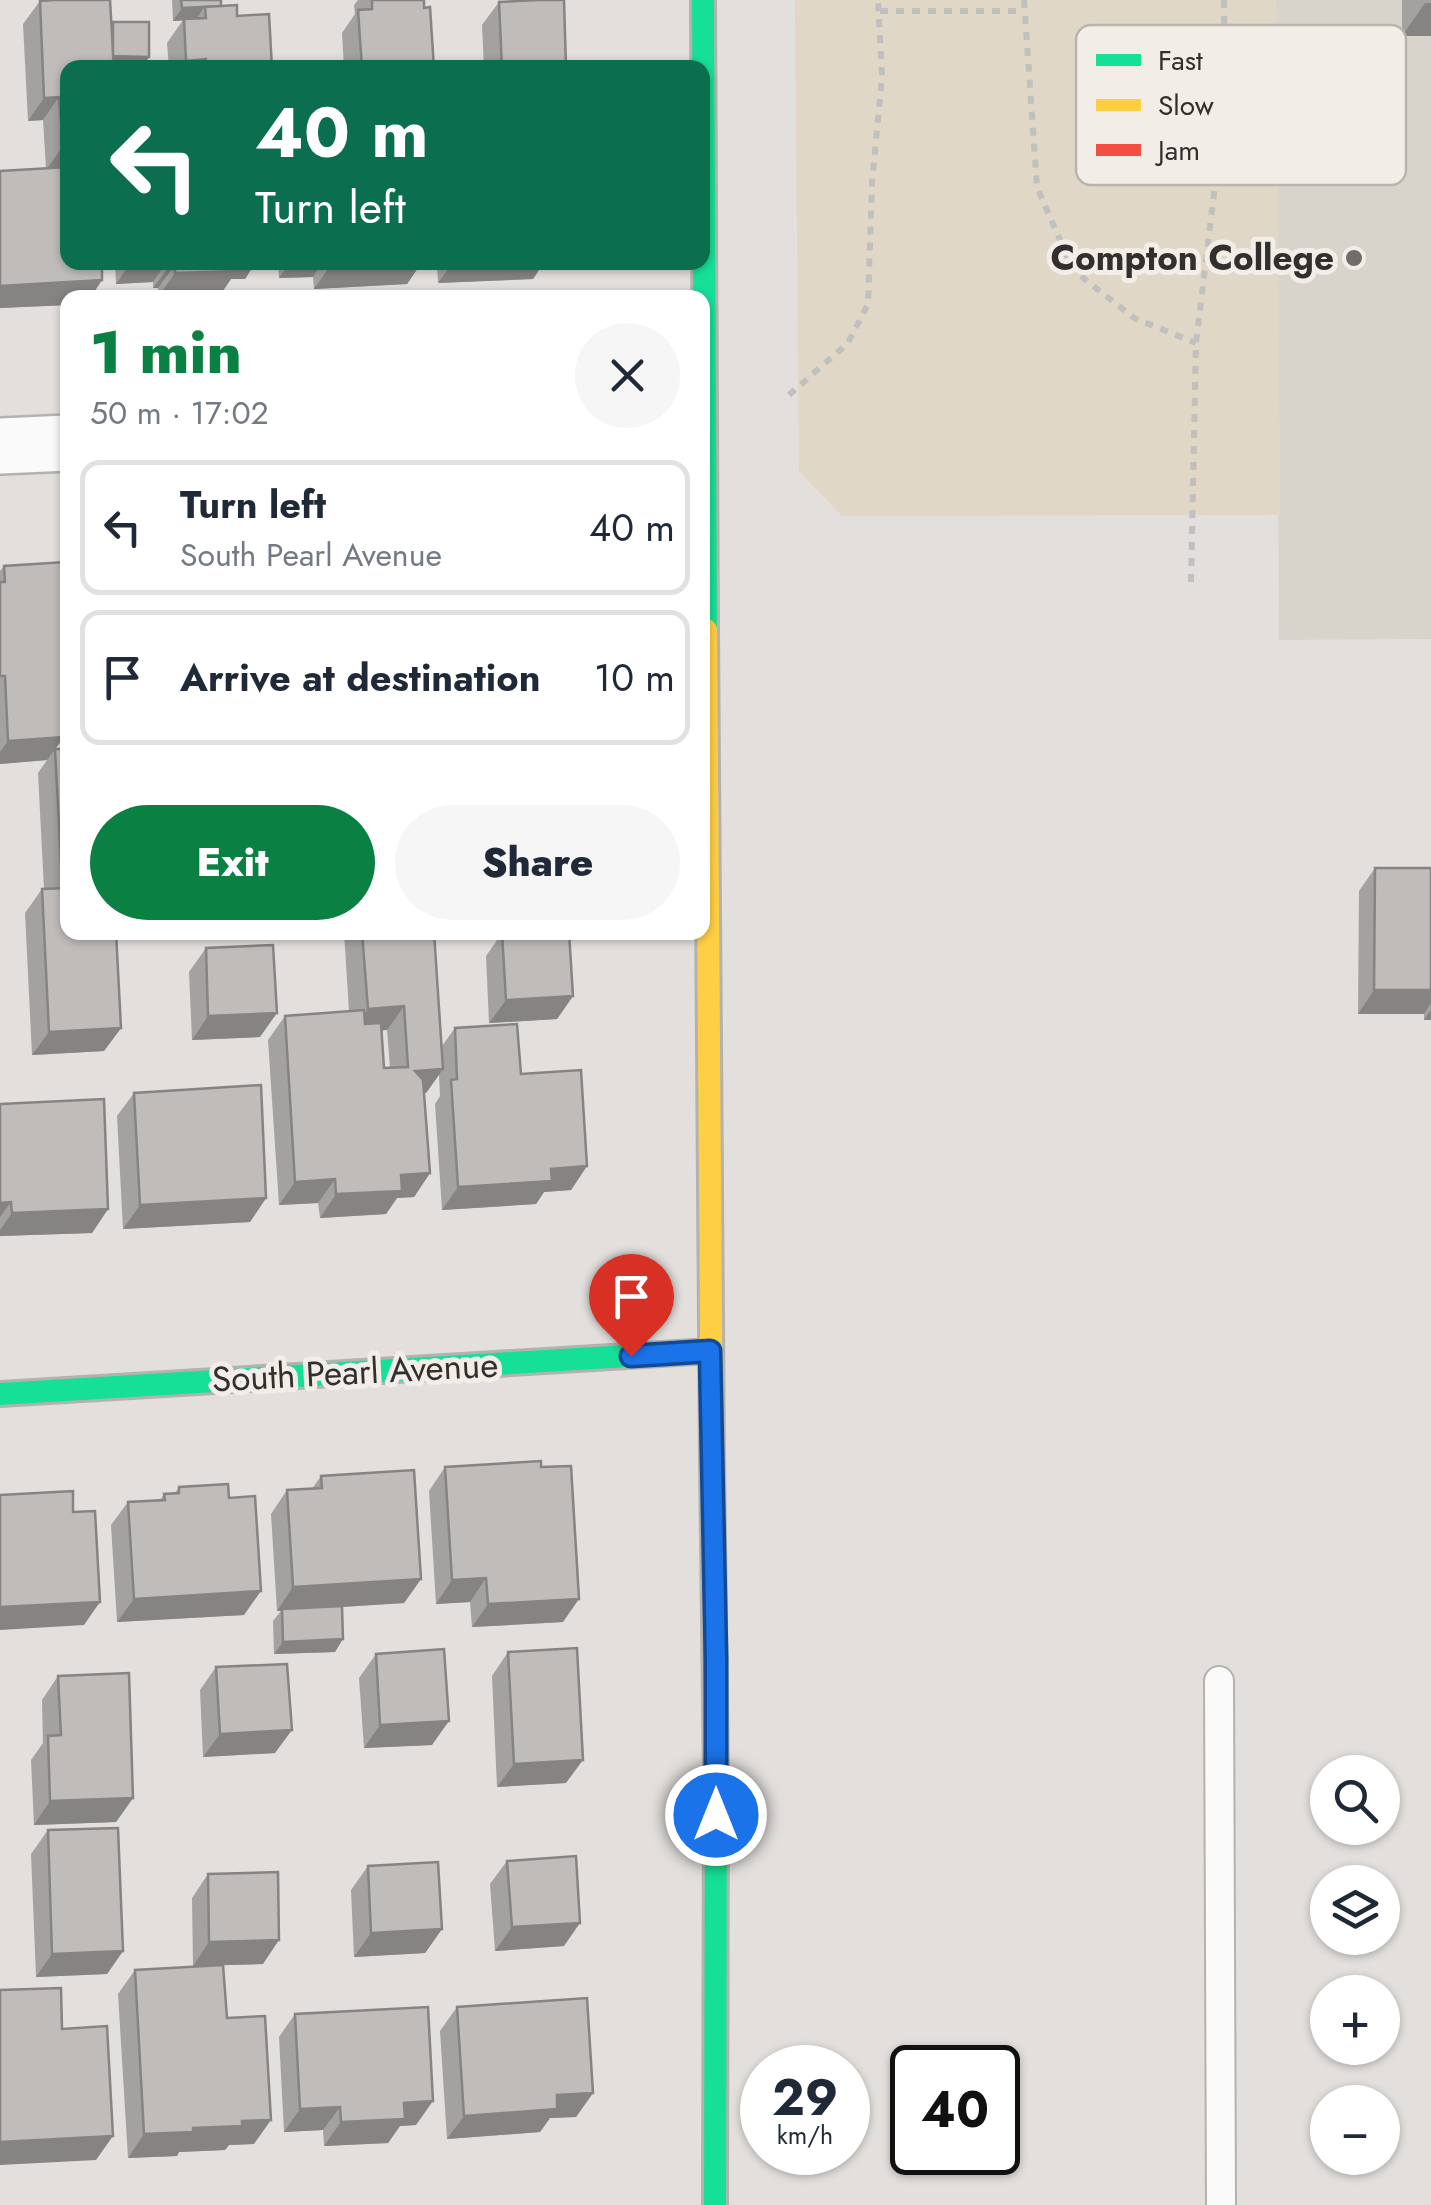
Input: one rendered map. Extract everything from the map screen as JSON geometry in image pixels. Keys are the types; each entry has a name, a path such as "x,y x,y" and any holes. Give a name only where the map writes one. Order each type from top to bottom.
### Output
{"street":[{"path":"704,0 704,60"},
{"path":"0,446 60,443"},
{"path":"707,940 716,1659 715,2205"},
{"name":"South Pearl Avenue","path":"0,1394 710,1351"}],"lane":[{"path":"1219,1680 1221,2205"}],"path":[{"path":"789,395 848,342 868,304 872,182 882,76 878,0"},
{"path":"1024,0 1037,188 1073,270 1134,318 1196,342"},
{"path":"1224,0 1224,25"},
{"path":"880,11 1024,11"},
{"path":"1192,582 1196,342 1215,185"}],"shaded area":[{"path":"795,0 1276,0 1276,25 1076,25 1076,185 1277,185 1280,515 842,516 799,471"},
{"name":"Compton College","path":"1276,0 1431,0 1431,639 1279,640 1277,185 1406,185 1406,25 1276,25"}],"building":[{"path":"110,0 114,60 60,60 60,109 59,97 44,98 40,1"},
{"path":"181,0 221,0 221,6 182,8"},
{"path":"372,0 424,0 424,8 430,7 433,60 361,60 358,10 372,9"},
{"path":"564,0 566,60 502,60 499,2"},
{"path":"237,5 237,16 269,14 272,60 186,60 184,19 206,18 205,7"},
{"path":"113,22 149,22 149,57 113,56"},
{"path":"60,167 60,270 102,270 102,280 0,286 0,171"},
{"path":"175,270 236,270 236,271"},
{"path":"60,562 60,737 8,741 5,676 0,676 0,582 5,582 4,566"},
{"path":"55,749 60,749 60,845"},
{"path":"1375,868 1431,868 1431,990 1374,990"},
{"path":"60,888 60,940 116,940 121,1028 49,1032 42,889"},
{"path":"363,940 435,940 443,1069 415,1071 423,1080 430,1173 401,1175 402,1191 336,1194 335,1179 295,1182 285,1016 364,1010 365,1024 381,1023 384,1068 408,1067 404,1006 368,1009"},
{"path":"502,940 570,940 573,996 506,1000"},
{"path":"273,945 277,1013 208,1016 206,948"},
{"path":"517,1024 521,1074 581,1070 587,1166 551,1169 552,1181 458,1187 451,1080 457,1079 455,1028"},
{"path":"261,1085 266,1198 140,1205 134,1093"},
{"path":"104,1099 108,1209 12,1213 11,1202 0,1203 0,1104"},
{"path":"541,1461 541,1467 571,1466 579,1599 488,1604 486,1578 452,1580 445,1467"},
{"path":"414,1470 421,1579 293,1587 287,1490 322,1488 321,1476"},
{"path":"228,1484 229,1498 255,1496 261,1591 134,1599 128,1502 165,1500 164,1494 179,1493 179,1487"},
{"path":"73,1491 73,1512 95,1511 100,1602 0,1607 0,1495"},
{"path":"342,1606 343,1639 283,1642 282,1609"},
{"path":"577,1648 583,1760 514,1764 508,1652"},
{"path":"444,1649 449,1721 380,1725 376,1654"},
{"path":"287,1664 292,1730 220,1734 216,1667"},
{"path":"129,1673 133,1798 50,1801 48,1736 61,1735 58,1676"},
{"path":"118,1828 123,1951 52,1954 48,1830"},
{"path":"576,1856 580,1923 512,1927 507,1861"},
{"path":"438,1862 442,1929 371,1933 368,1866"},
{"path":"278,1872 279,1940 209,1942 208,1874"},
{"path":"223,1965 227,2018 265,2016 271,2120 242,2121 242,2126 193,2128 193,2132 144,2134 135,1970"},
{"path":"61,1988 62,2029 107,2026 113,2136 0,2142 0,1990"},
{"path":"587,1998 593,2093 557,2095 557,2109 464,2116 457,2007"},
{"path":"428,2007 433,2101 404,2103 405,2119 341,2122 340,2107 300,2109 295,2014"}],"traffic: fast":[{"path":"703,0 703,60"},
{"path":"704,270 704,290"},
{"path":"0,1394 710,1351"},
{"path":"715,2205 716,1781"}],"traffic: slow":[{"path":"708,940 712,1460"}],"traffic: jam":[{"path":"712,1460 716,1781"}],"place":[{"name":"Compton College","path":"1354,258"}],"route":[{"path":"631,1356 710,1351 716,1815"}]}
